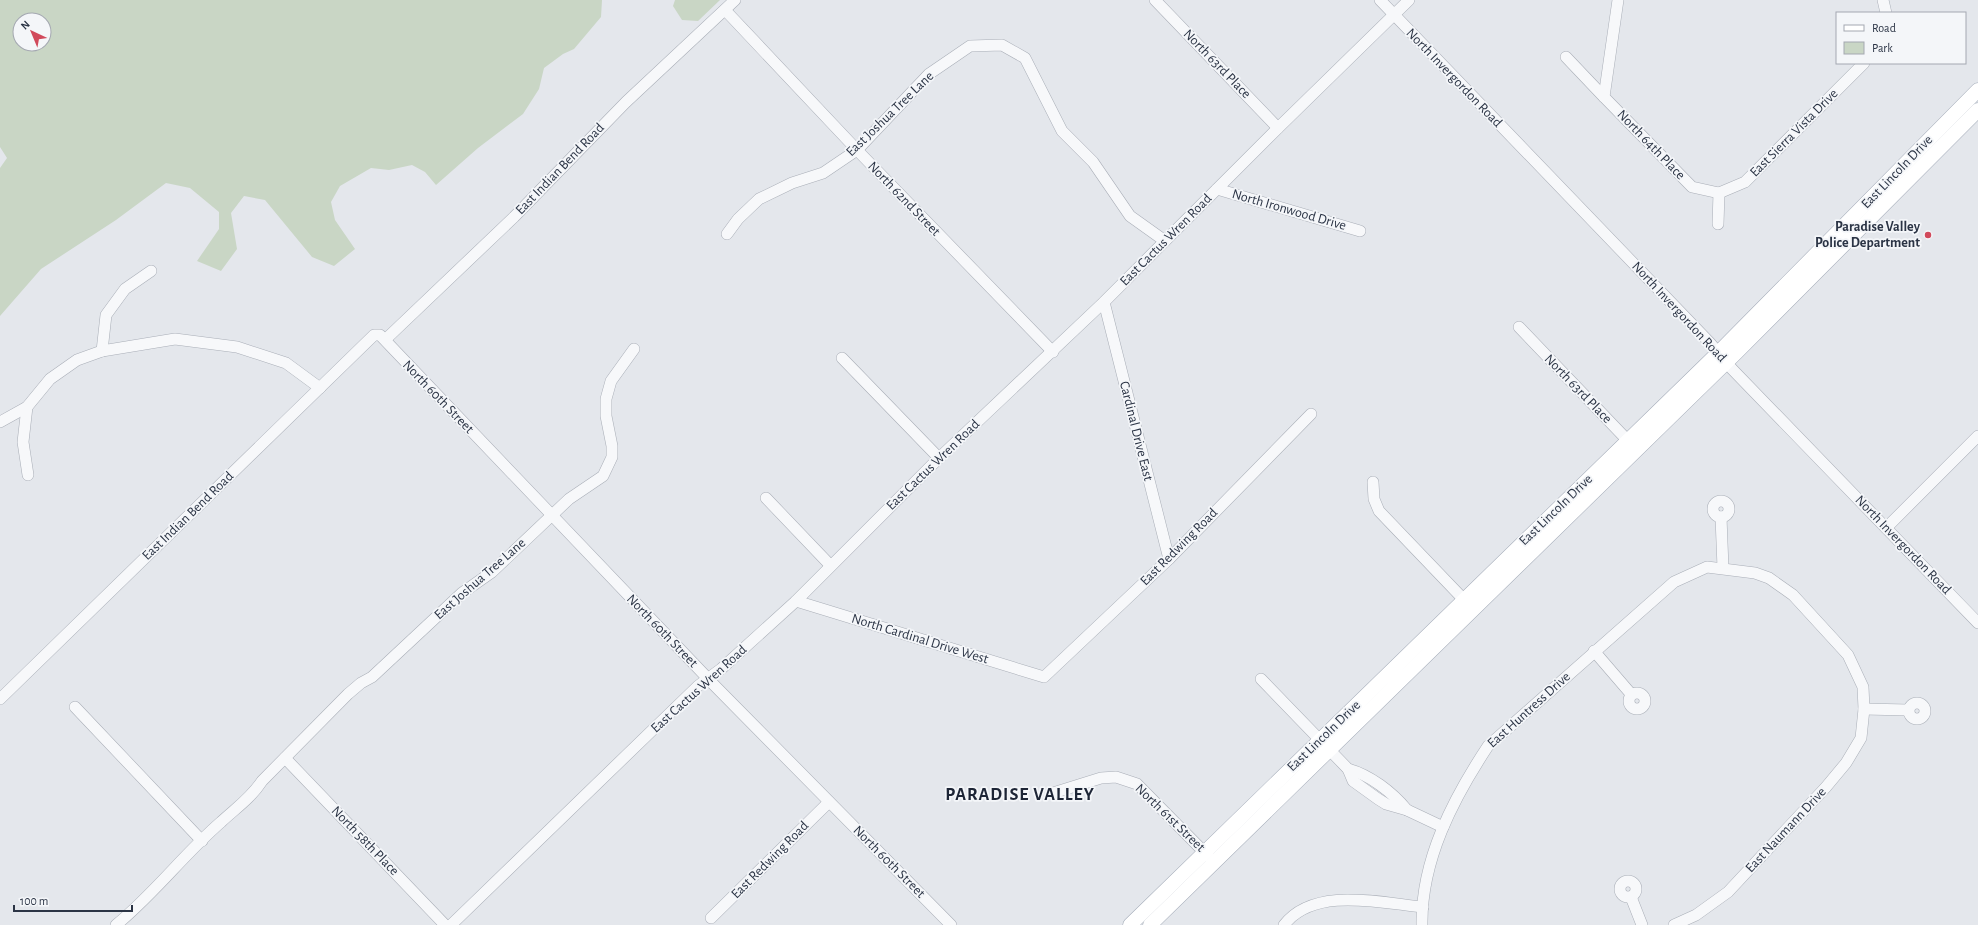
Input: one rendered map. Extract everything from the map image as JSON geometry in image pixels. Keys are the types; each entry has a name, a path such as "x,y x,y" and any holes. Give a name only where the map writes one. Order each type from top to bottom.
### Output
{"main road":[{"name":"East Lincoln Drive","path":"1130,925 1204,852 1324,745 1722,358 1936,142 1978,90"},
{"name":"East Lincoln Drive","path":"1936,142 1978,110"},
{"name":"East Lincoln Drive","path":"1150,925 1214,862 1324,745"}],"street":[{"name":"East Indian Bend Road","path":"0,699 374,336 382,337 514,217 626,102 735,0"},
{"name":"North 63rd Place","path":"1155,0 1278,128"},
{"name":"North Invergordon Road","path":"1380,0 1978,623"},
{"name":"East Cactus Wren Road","path":"451,925 698,686 721,669 796,600 939,458 1053,352 1409,0"},
{"path":"1604,97 1618,0"},
{"path":"1883,0 1886,12"},
{"name":"North 62nd Street","path":"725,10 857,150 1053,352"},
{"name":"East Joshua Tree Lane","path":"727,234 738,219 759,199 792,183 823,173 857,150 929,74 970,46 1002,45 1025,58 1062,131 1093,162 1130,216 1165,241"},
{"name":"North 64th Place","path":"1566,57 1692,186 1719,193"},
{"name":"East Sierra Vista Drive","path":"1719,193 1745,182 1863,64"},
{"name":"North Ironwood Drive","path":"1217,189 1360,231"},
{"path":"1718,224 1719,193"},
{"path":"102,351 106,314 125,289 151,271"},
{"name":"Cardinal Drive East","path":"1104,302 1168,559"},
{"name":"North 63rd Place","path":"1519,327 1632,445"},
{"name":"North 60th Street","path":"382,337 708,679 951,925"},
{"path":"0,422 27,407 50,379 77,360 102,351 175,339 237,347 286,363 320,388"},
{"name":"East Joshua Tree Lane","path":"116,925 221,822 229,808 249,789 262,781 348,694 361,683 372,677 462,593 492,572 569,499 603,476 612,457 612,446 606,416 606,399 611,381 634,349"},
{"path":"842,358 939,458"},
{"path":"27,407 23,442 28,476"},
{"name":"East Redwing Road","path":"1044,677 1168,559 1311,414"},
{"path":"1886,528 1978,436"},
{"path":"1373,482 1374,498 1379,511 1469,605"},
{"path":"766,498 830,565"},
{"path":"1721,517 1723,568"},
{"name":"East Huntress Drive","path":"1422,925 1427,877 1443,827 1470,773 1488,746 1674,582 1707,567 1755,573 1769,578 1793,595 1848,655 1863,687 1864,709"},
{"name":"North Cardinal Drive West","path":"796,600 1044,677"},
{"path":"1594,651 1631,694"},
{"path":"1261,679 1348,769 1353,781 1368,794 1386,804 1407,810 1443,827"},
{"path":"75,707 202,841"},
{"path":"1864,709 1908,710"},
{"name":"East Naumann Drive","path":"1674,925 1696,915 1728,892 1826,787 1846,763 1861,738 1864,709"},
{"name":"North 58th Place","path":"285,758 445,925"},
{"name":"North 61st Street","path":"1053,793 1101,778 1116,777 1126,779 1137,784 1145,791 1214,862"},
{"name":"East Redwing Road","path":"711,918 829,802"},
{"path":"1632,897 1642,925"},
{"path":"1284,925 1289,918 1310,906 1335,900 1423,906"}],"green space":[{"path":"0,0 602,0 601,17 574,49 563,54 544,68 539,89 523,114 478,148 436,185 425,172 412,165 389,170 371,168 340,186 331,202 335,220 355,249 334,266 312,257 265,200 244,196 231,213 237,249 221,271 197,261 219,229 219,212 190,188 166,183 116,220 41,269 0,316 0,168 7,158 0,147"},
{"path":"675,0 720,0 698,21 682,20 673,6"}],"place":[{"name":"Paradise Valley Police Department","path":"1928,235"}],"district":[{"name":"PARADISE VALLEY","path":"1020,795"}]}
